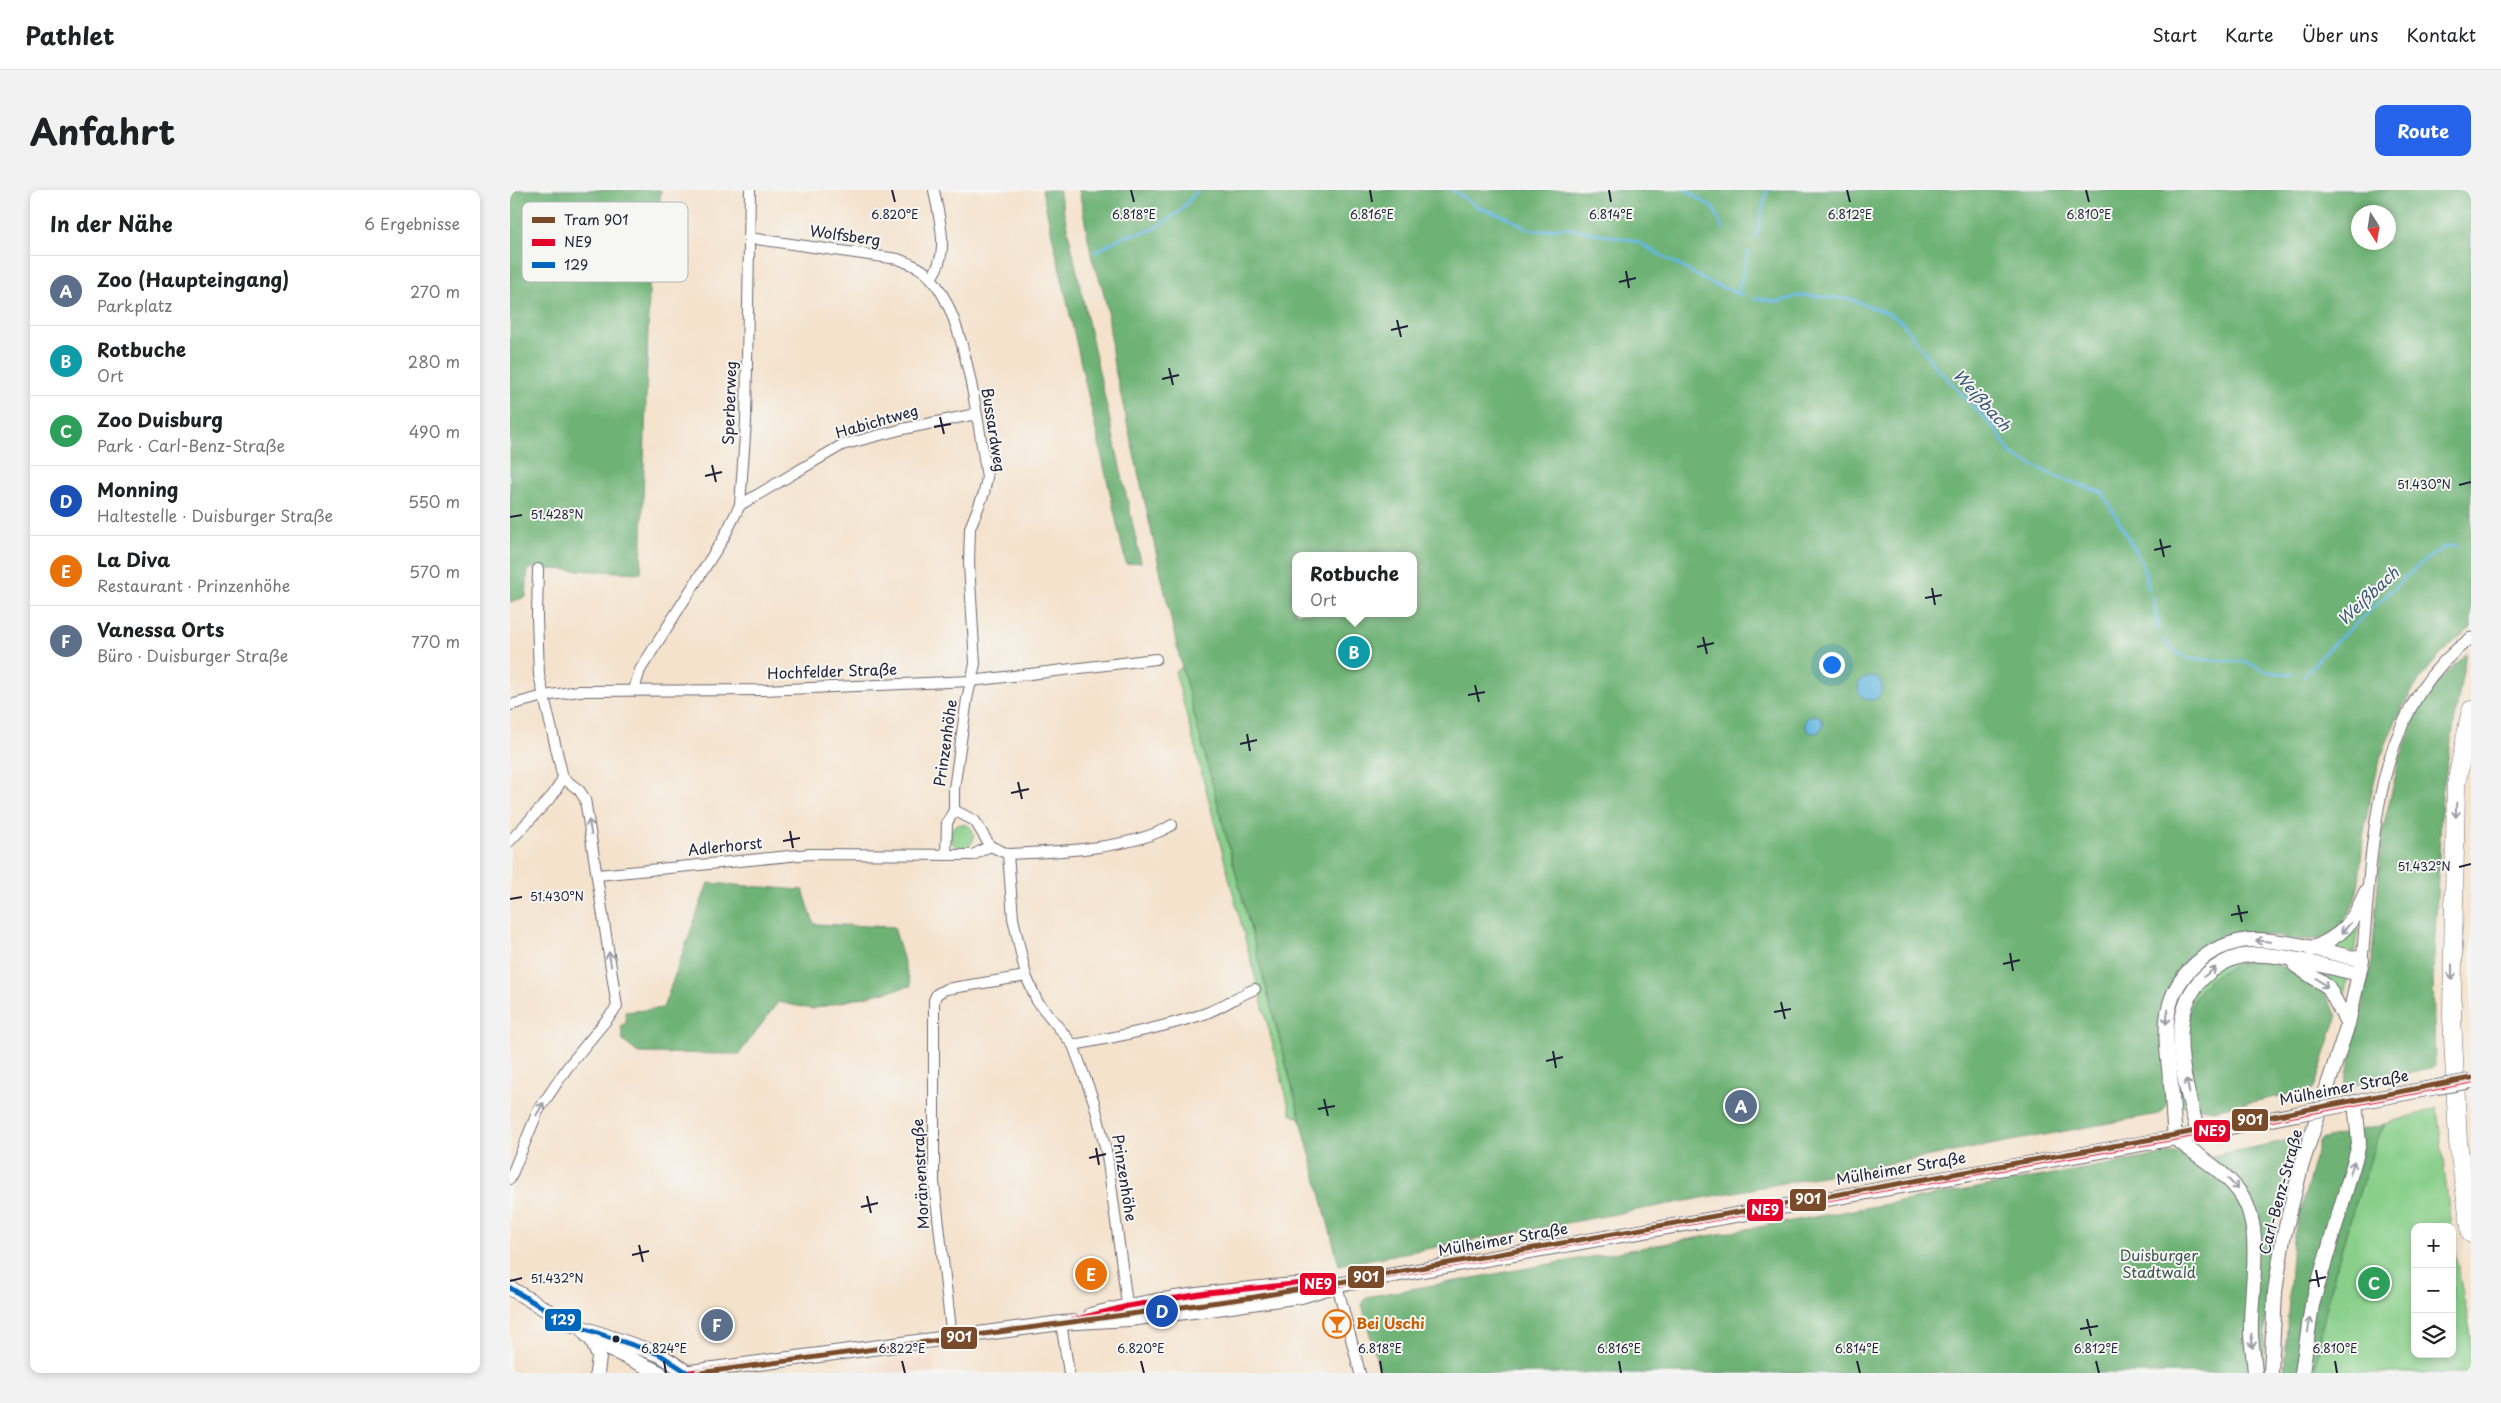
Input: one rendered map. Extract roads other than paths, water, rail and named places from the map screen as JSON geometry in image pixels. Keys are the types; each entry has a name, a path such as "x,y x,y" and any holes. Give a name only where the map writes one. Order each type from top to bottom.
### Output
{"highway":[{"path":"2471,710 2456,785 2452,1006 2458,1142 2471,1234"}],"main road":[{"path":"2311,949 2342,932 2352,922 2366,892"},
{"path":"2175,1138 2165,1032 2172,996 2186,973 2207,954 2235,943 2260,941 2311,949 2360,967"},
{"path":"2198,1133 2180,1042 2181,1021 2186,1001 2204,975 2227,961 2250,955 2360,967"},
{"path":"2281,958 2311,974 2328,987 2348,1024"},
{"name":"Carl-Benz-Straße","path":"2271,1373 2275,1292 2282,1239 2301,1167 2348,1024 2360,967"},
{"name":"Mülheimer Straße","path":"687,1373 1061,1323 1128,1312 1207,1293 1304,1283 1337,1285 2175,1138 2471,1081"},
{"path":"2302,1373 2312,1306 2357,1150 2349,1104"},
{"name":"Carl-Benz-Straße","path":"2175,1138 2224,1174 2246,1201 2254,1230 2251,1335 2255,1373"},
{"path":"510,1288 579,1328 593,1341 660,1373"},
{"path":"579,1328 620,1339 659,1354 687,1373"},
{"path":"593,1341 599,1357 597,1373"}],"street":[{"name":"Sperberweg","path":"634,690 640,670 723,539 740,505 746,421 750,190"},
{"path":"931,278 940,267 943,251 934,190"},
{"name":"Wolfsberg","path":"750,238 898,259 920,268 931,278"},
{"name":"Bussardweg","path":"931,278 956,324 976,414 987,477 984,493 970,528 969,564 976,664 972,681"},
{"name":"Habichtweg","path":"740,505 842,446 903,429 976,414"},
{"path":"510,1179 538,1111 567,1068 617,1007 585,799 579,790 563,778 539,675 538,569"},
{"name":"Carl-Benz-Straße","path":"2360,967 2373,835 2393,749 2412,706 2436,670 2471,638"},
{"name":"Hochfelder Straße","path":"510,704 544,696 579,691 764,690 972,681 1156,659"},
{"name":"Prinzenhöhe","path":"946,855 947,823 954,810 954,789 972,681"},
{"path":"510,841 553,796 563,778"},
{"name":"Prinzenhöhe","path":"954,810 975,821 990,846"},
{"path":"946,855 973,855 990,846 1008,854 1049,852 1102,845 1158,834 1172,825"},
{"name":"Adlerhorst","path":"598,875 810,854 946,855"},
{"name":"Prinzenhöhe","path":"1008,854 1013,918 1026,976 1037,1000 1073,1045 1094,1102 1108,1155 1128,1312"},
{"name":"Moränenstraße","path":"952,1338 934,1182 933,1007 937,994 946,989 1026,976"},
{"path":"1073,1045 1143,1032 1204,1014 1227,1005 1239,995 1255,989"},
{"path":"1337,1285 1360,1373"},
{"path":"1061,1323 1069,1373"}],"water":[{"path":"1870,676 1879,679 1882,688 1879,697 1870,700 1861,697 1858,688 1861,679"},
{"path":"1814,715 1820,718 1823,724 1820,730 1814,733 1808,730 1805,724 1808,718"}],"waterway":[{"path":"1095,252 1122,237 1152,230 1178,213 1198,190"},
{"path":"1452,190 1478,207 1509,218 1527,229 1542,231 1562,227 1636,241 1708,282 1742,295"},
{"path":"1686,190 1714,209 1723,229"},
{"path":"1756,237 1767,190"},
{"path":"1738,294 1748,252"},
{"name":"Weißbach","path":"1753,298 1779,302 1801,295 1850,299 1888,313 1902,322 1934,365 1995,429 2012,455 2055,476 2103,493 2142,563 2149,589"},
{"name":"Weißbach","path":"2304,676 2325,652 2420,564 2444,547 2456,546"},
{"name":"Weißbach","path":"2153,597 2159,630"},
{"name":"Weißbach","path":"2163,639 2177,653 2190,659 2247,662 2267,672 2292,674"}],"tram line":[{"name":"901","path":"699,1373 1255,1297 2175,1135 2471,1078"}],"place":[{"name":"Rotbuche","path":"1354,652"},
{"name":"Zoo (Haupteingang)","path":"1741,1106"},
{"name":"La Diva","path":"1091,1274"},
{"name":"Zoo Duisburg","path":"2374,1283"},
{"name":"Monning","path":"1162,1311"},
{"name":"Bei Uschi","path":"1337,1324"},
{"name":"Vanessa Orts","path":"717,1325"}],"park label":[{"name":"Duisburger Stadtwald","path":"2159,1264"}]}
